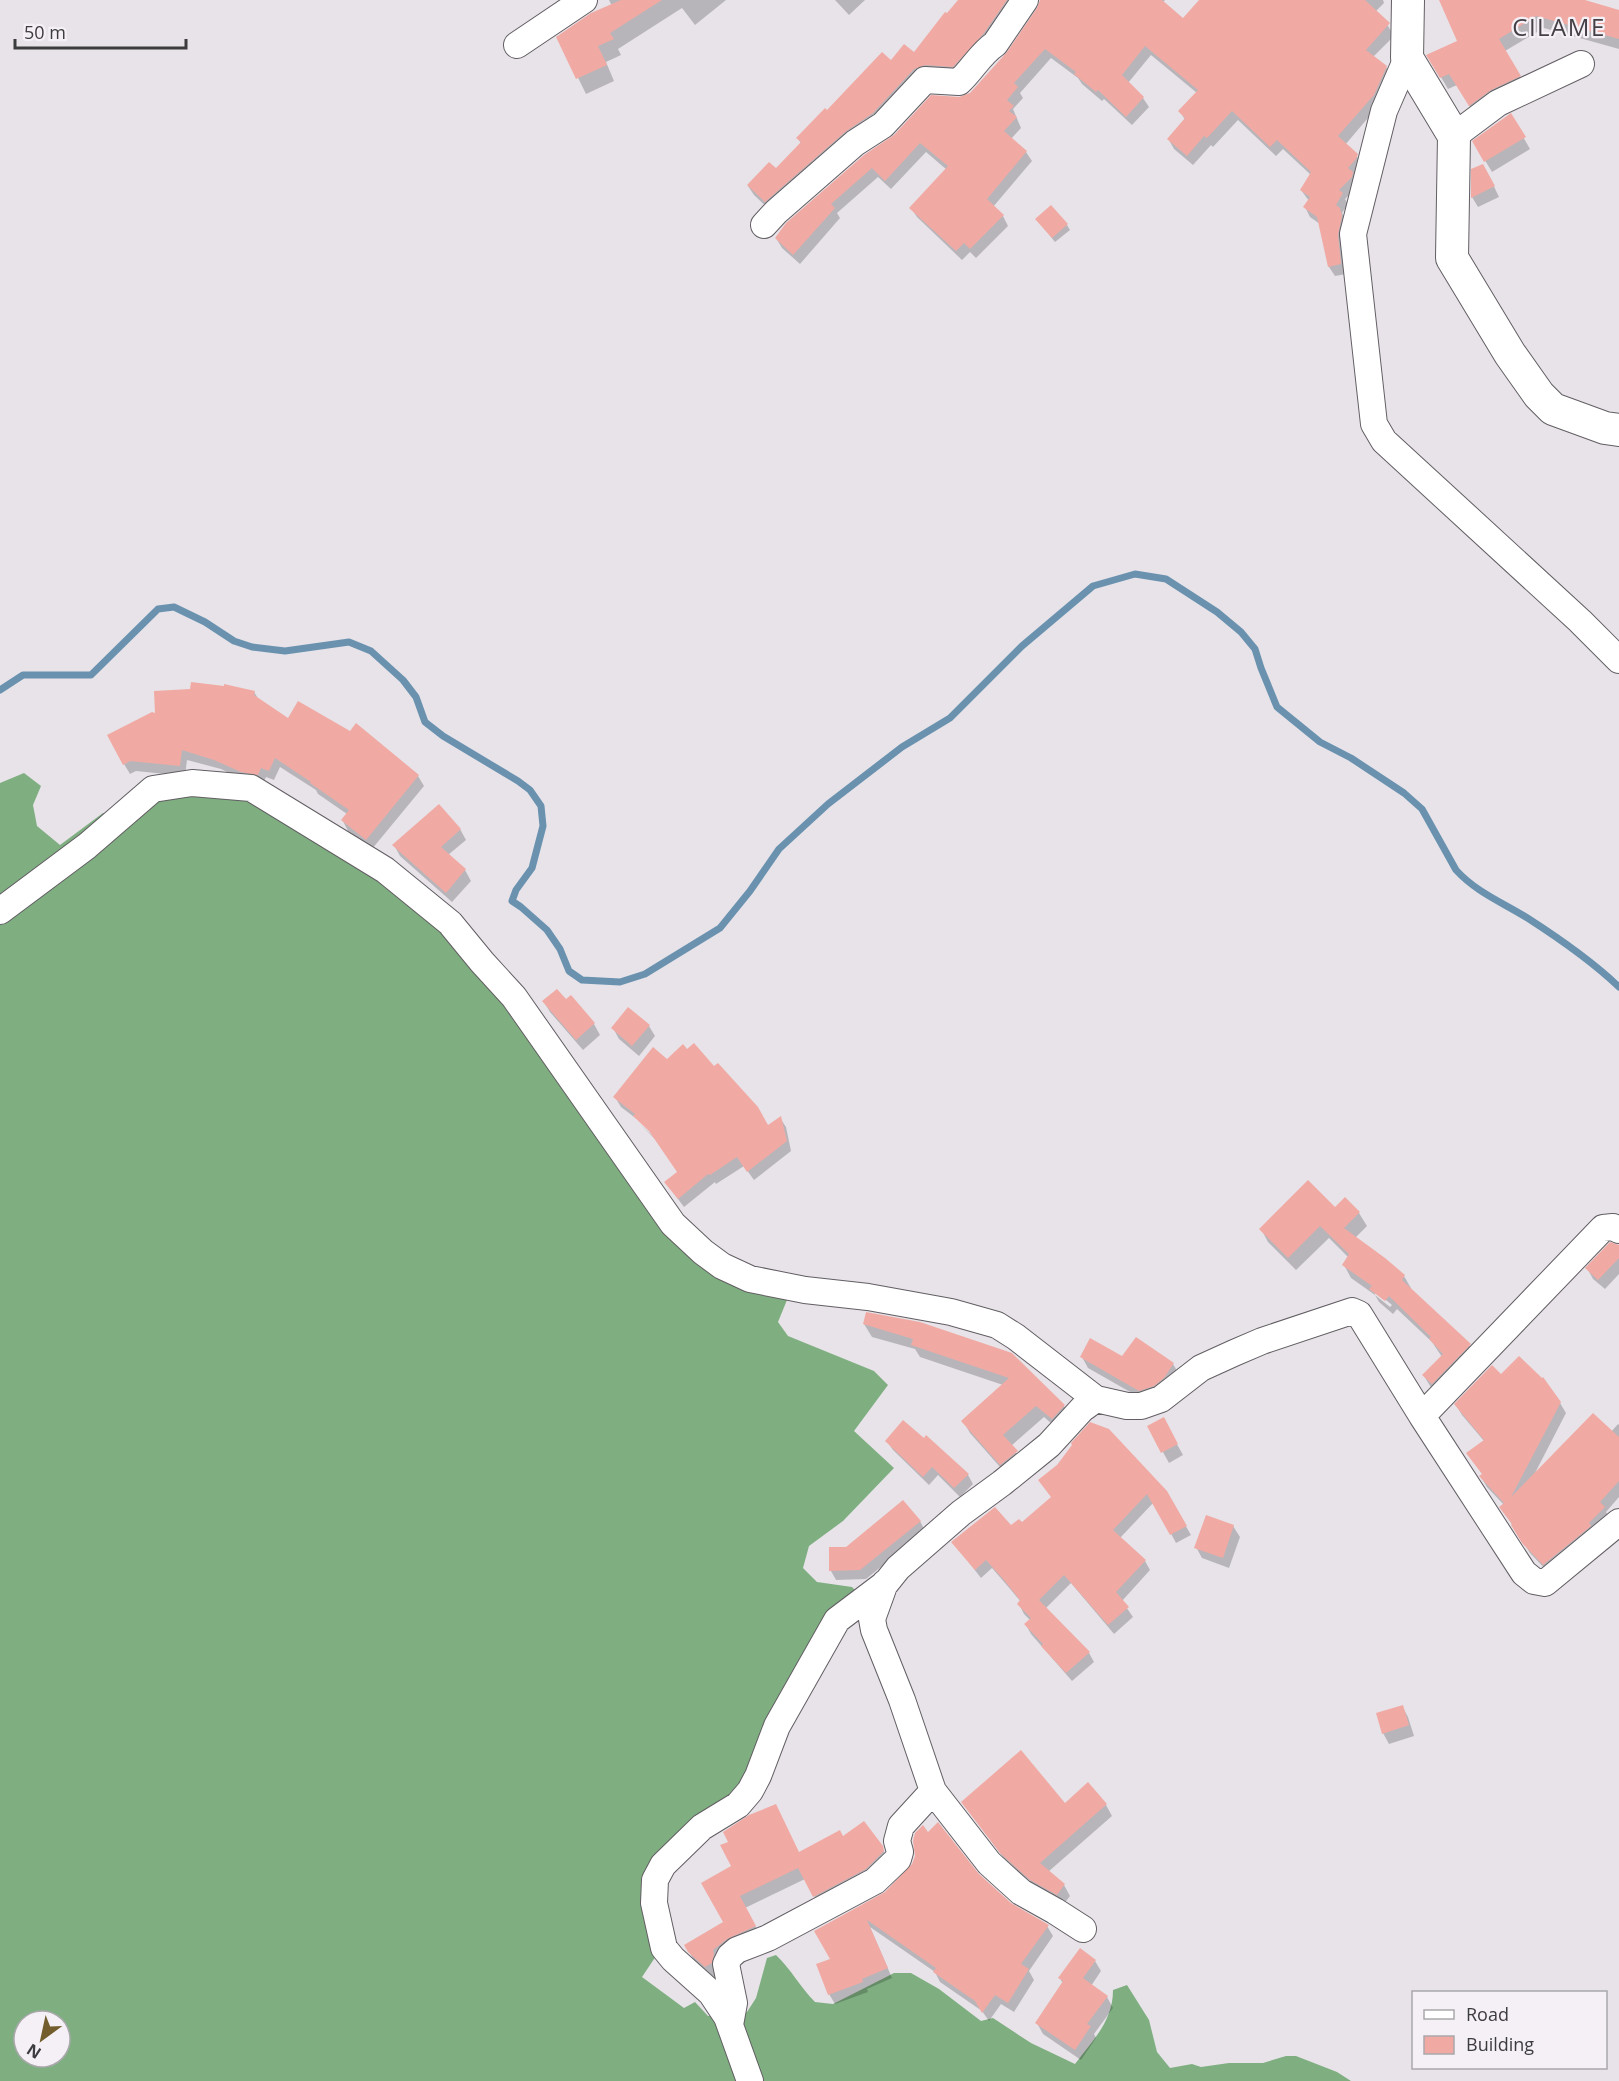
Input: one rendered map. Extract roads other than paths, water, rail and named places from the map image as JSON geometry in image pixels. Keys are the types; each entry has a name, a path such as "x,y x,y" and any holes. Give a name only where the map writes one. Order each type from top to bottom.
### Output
{"street":[{"path":"517,45 584,0"},
{"path":"764,225 855,143 883,125 925,80 959,82 995,44 1025,0"},
{"path":"1408,0 1407,58 1384,111 1353,234 1374,424 1384,441 1580,621 1619,660"},
{"path":"1407,58 1454,136 1452,258 1510,354 1553,409 1605,428 1619,430"},
{"path":"1454,136 1498,103 1581,64"},
{"path":"0,911 87,846 153,789 192,783 251,788 385,870 450,923 514,997 673,1224 722,1266 750,1279 805,1290 904,1303 951,1312 997,1325 1017,1337 1096,1399 1127,1406 1141,1406 1161,1399 1202,1368 1234,1353 1352,1311 1359,1314 1524,1573 1534,1581 1545,1583 1619,1522"},
{"path":"1422,1416 1603,1228 1613,1227 1619,1230"},
{"path":"750,2081 730,2025 711,1993 664,1948 654,1903 655,1880 663,1865 702,1827 738,1805 750,1791 777,1726 837,1620 885,1583 898,1568 961,1513 1048,1445 1082,1409 1096,1399"},
{"path":"885,1583 872,1619 874,1630 902,1700 933,1791 989,1863 1021,1893 1083,1929"},
{"path":"730,2025 734,2004 726,1964 730,1956 737,1950 786,1929 875,1881 898,1859 900,1852 897,1841 901,1826 933,1791"}],"waterway":[{"path":"0,690 23,675 91,675 158,609 174,607 205,622 234,641 252,647 285,651 349,642 371,651 403,680 416,697 425,722 443,736 530,790 541,806 543,826 532,868 516,890 512,901 547,930 560,949 569,971 582,980 620,982 645,974 720,928 750,891 779,849 828,804 902,747 950,718 1022,646 1093,586 1135,574 1166,579 1217,612 1241,632 1255,649 1277,707 1320,742 1351,758 1404,793 1422,809 1456,870 1464,878 1564,943 1619,987"}],"district":[{"name":"CILAME","path":"1559,26"}]}
